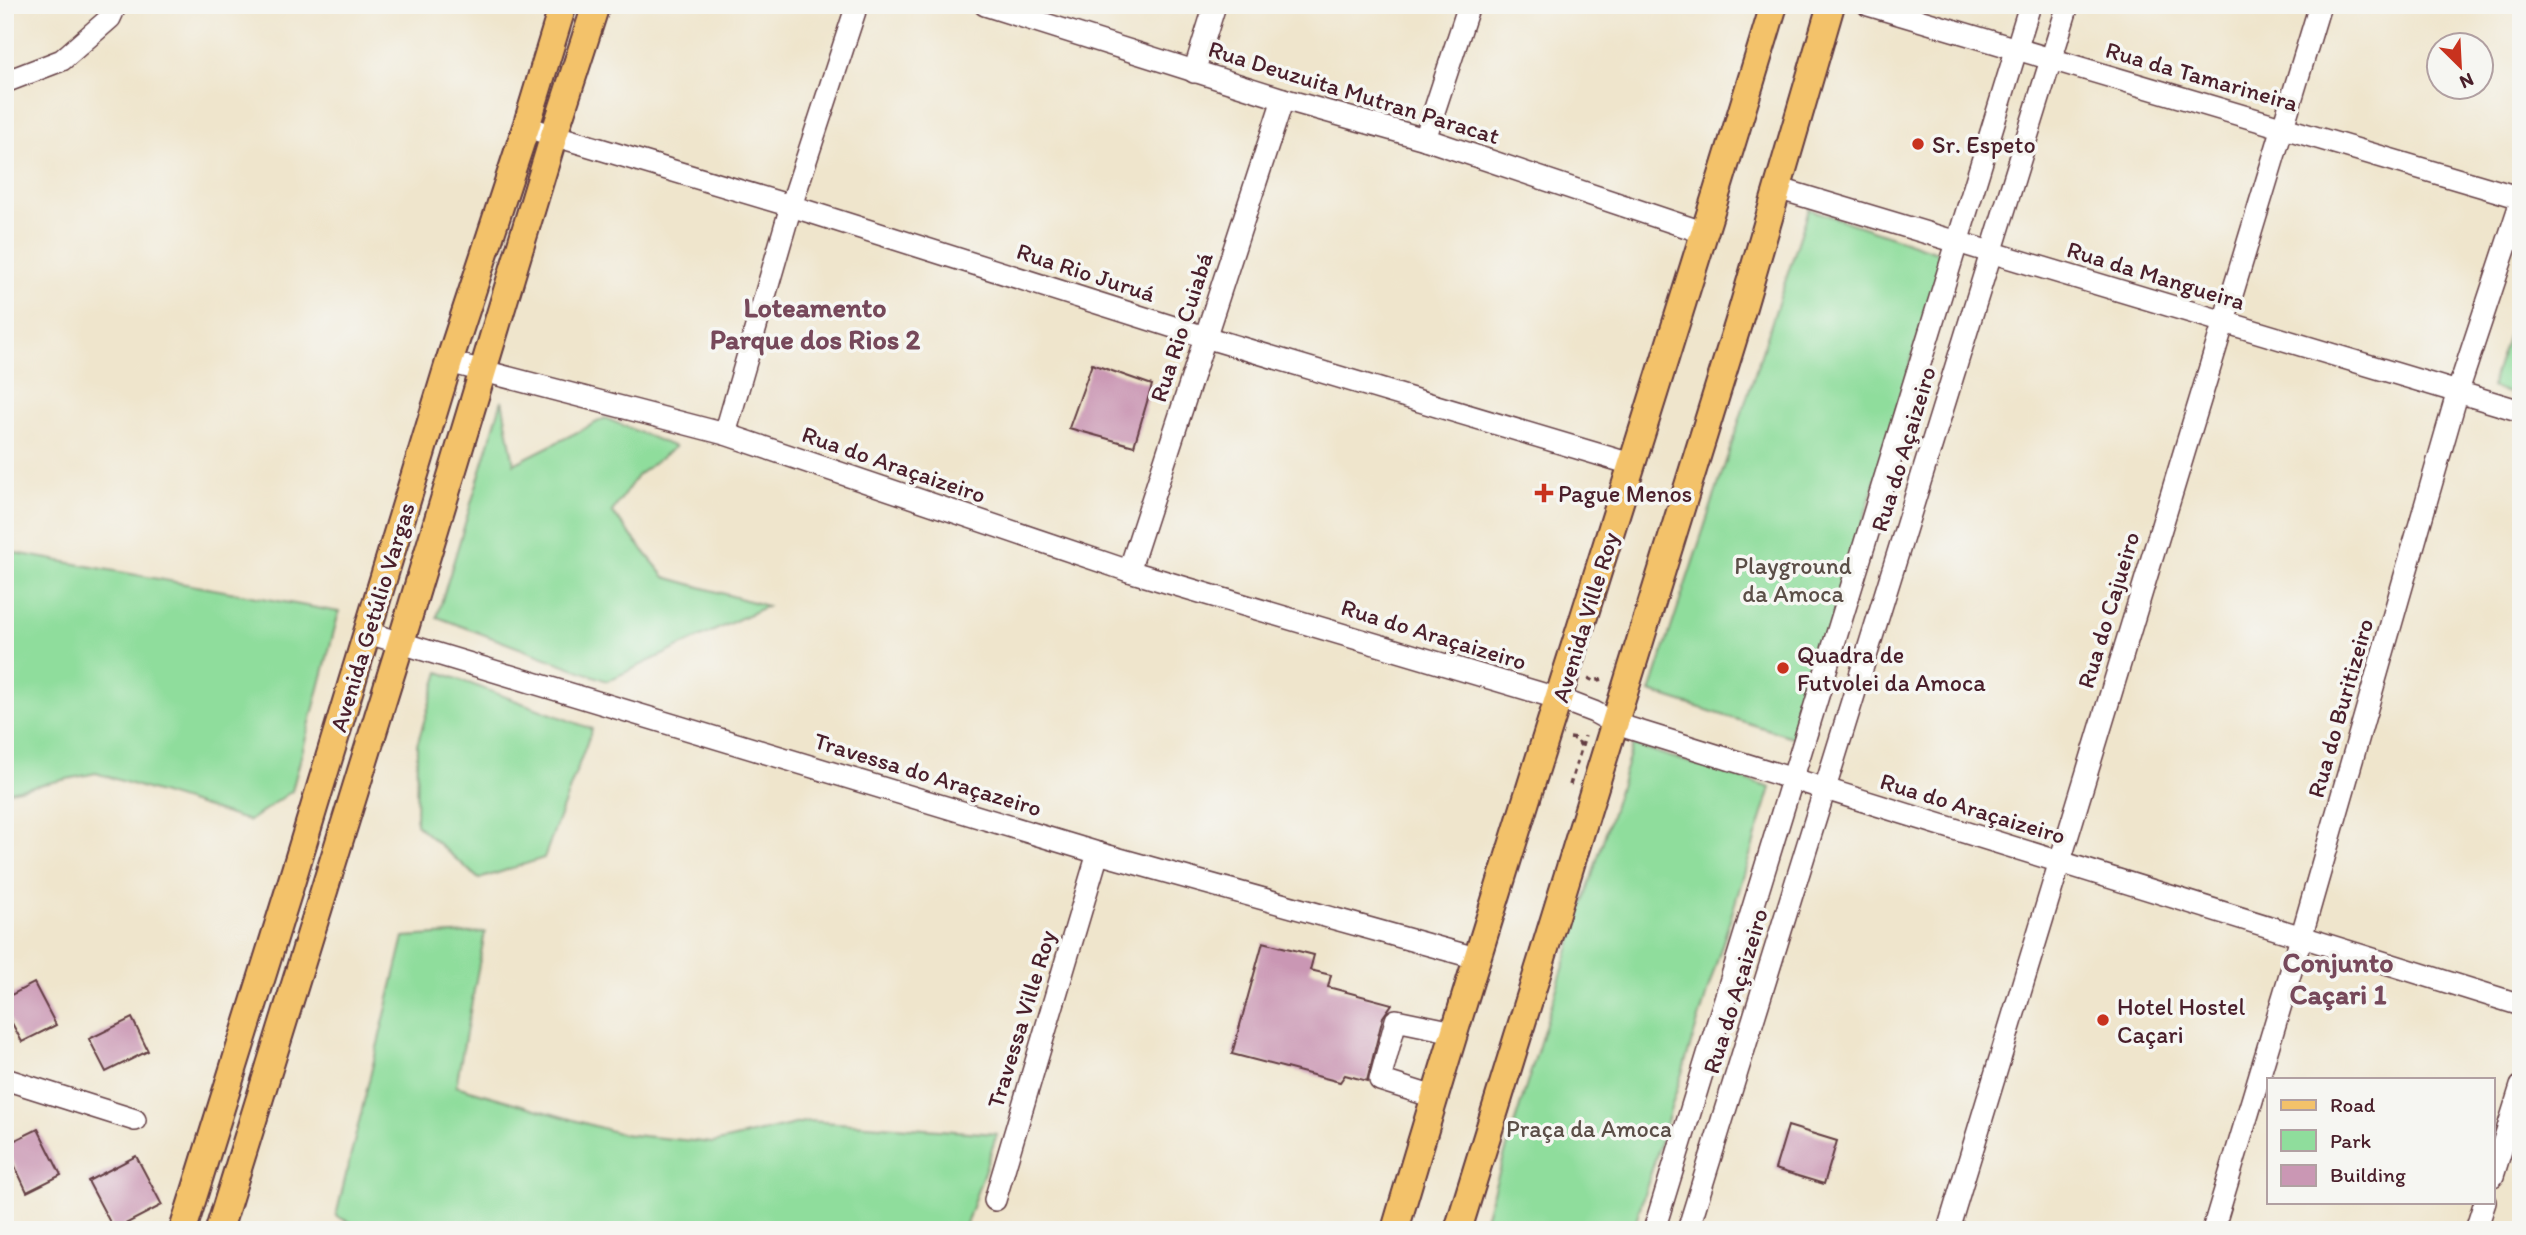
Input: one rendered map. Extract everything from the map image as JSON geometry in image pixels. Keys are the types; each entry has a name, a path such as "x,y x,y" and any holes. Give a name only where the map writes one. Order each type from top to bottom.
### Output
{"main road":[{"name":"Avenida Getúlio Vargas","path":"183,1230 449,362 563,5"},
{"name":"Avenida Getúlio Vargas","path":"219,1230 596,5"},
{"name":"Avenida Ville Roy","path":"1395,1230 1476,958 1560,699 1774,5"},
{"path":"1458,1230 1616,724 1832,5"}],"street":[{"path":"5,82 62,60 110,18 116,5"},
{"path":"725,434 791,206 857,5"},
{"name":"Rua Deuzuita Mutran Paracat","path":"985,5 1283,99 1425,139 1705,233"},
{"path":"1195,72 1215,5"},
{"path":"1425,139 1469,5"},
{"name":"Rua da Tamarineira","path":"1868,5 2284,126 2521,199"},
{"name":"Rua do Açaizeiro","path":"1654,1230 2030,5"},
{"name":"Rua do Açaizeiro","path":"1688,1230 2068,5"},
{"name":"Rua do Cajueiro","path":"1948,1230 2320,5"},
{"name":"Rua Rio Cuiabá","path":"1129,571 1283,99"},
{"name":"Rua Rio Juruá","path":"526,127 791,206 1205,337 1632,464"},
{"name":"Rua da Mangueira","path":"1777,188 2521,411"},
{"name":"Rua do Buritizeiro","path":"2213,1230 2301,938 2458,391 2521,199"},
{"name":"Rua do Araçaizeiro","path":"449,362 725,434 1129,571 1560,699 1616,724 2521,1005"},
{"name":"Travessa do Araçazeiro","path":"368,633 1098,853 1476,958"},
{"name":"Travessa Ville Roy","path":"995,1200 1098,853"},
{"path":"1434,1097 1380,1080 1395,1020 1454,1032"},
{"path":"5,1079 135,1120"},
{"path":"2494,1173 2521,1086"},
{"path":"2476,1230 2484,1204"}],"path":[{"path":"1565,739 1577,739 1581,746"}],"green space":[{"name":"Playground da Amoca","path":"1809,209 1943,254 1798,739 1650,692"},
{"path":"2521,294 2521,397 2491,387"},
{"path":"502,400 514,464 605,418 675,447 637,476 612,512 665,577 767,606 607,681 437,617"},
{"path":"5,551 339,612 292,791 249,821 96,773 5,792"},
{"path":"439,672 592,729 544,858 479,879 416,824 417,745"},
{"name":"Praça da Amoca","path":"1633,745 1771,788 1633,1230 1509,1230 1484,1221"},
{"path":"485,932 456,1086 622,1134 713,1143 808,1121 997,1134 964,1230 366,1230 336,1216 404,937"}],"building":[{"path":"1092,364 1152,385 1134,446 1069,428"},
{"path":"1263,942 1314,955 1310,970 1331,975 1328,987 1392,1004 1383,1017 1367,1081 1345,1075 1340,1082 1232,1054"},
{"path":"34,983 56,1025 22,1042 5,1010 5,998"},
{"path":"132,1018 148,1051 106,1072 89,1039"},
{"path":"1788,1126 1837,1141 1824,1184 1775,1169"},
{"path":"38,1129 61,1175 27,1192 5,1145"},
{"path":"136,1156 162,1205 114,1230 88,1181"}],"place":[{"name":"Sr. Espeto","path":"1918,144"},
{"name":"Pague Menos","path":"1544,493"},
{"name":"Quadra de Futvolei da Amoca","path":"1783,668"},
{"name":"Hotel Hostel Caçari","path":"2103,1020"}],"district":[{"name":"Loteamento Parque dos Rios 2","path":"815,323"},
{"name":"Conjunto Caçari 1","path":"2338,978"}]}
